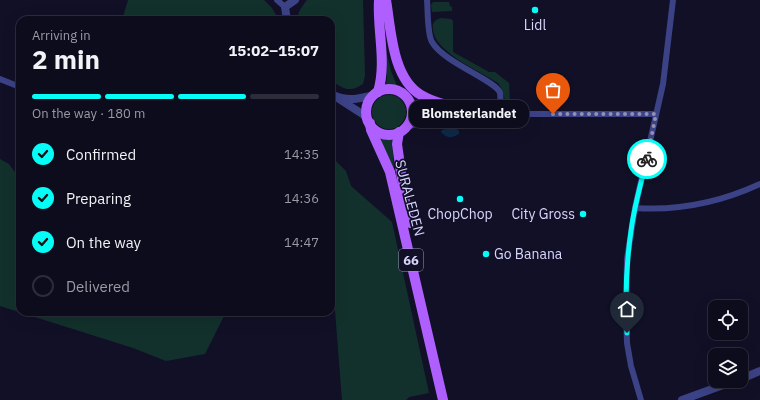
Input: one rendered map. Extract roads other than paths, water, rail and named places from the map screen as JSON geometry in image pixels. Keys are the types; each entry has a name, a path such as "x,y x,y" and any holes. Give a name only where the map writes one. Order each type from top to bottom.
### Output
{"main road":[{"path":"379,0 378,14 382,73 376,93 368,104 366,112 368,120 376,130 386,134 402,130"},
{"path":"385,0 390,53 400,86 409,100"},
{"path":"385,0 392,42 398,63 408,82 415,91 422,96 470,112"},
{"path":"376,93 388,89 395,90 402,93 409,100"},
{"name":"66","path":"402,130 411,118 412,112 409,100"},
{"name":"SURALEDEN","path":"368,120 390,172 443,400"},
{"name":"SURALEDEN","path":"402,130 397,144 405,201 450,400"}],"street":[{"path":"277,0 285,7 287,16"},
{"path":"285,7 295,0"},
{"path":"427,0 429,31 432,42 444,56 466,70 488,81 498,89 500,92 501,114"},
{"path":"641,400 631,366 627,343 626,313 628,259 635,208 666,61 673,0"},
{"path":"0,79 16,85"},
{"path":"335,95 352,100 376,93"},
{"path":"335,96 368,120"},
{"path":"409,100 433,109 501,114 656,114"},
{"path":"402,130 432,118 470,112"},
{"path":"635,208 664,208 694,205 723,198 760,184"},
{"path":"748,375 760,371"},
{"path":"682,400 715,388"}],"water":[{"path":"457,129 459,134 452,137 447,137 441,132 442,130"}],"place":[{"name":"Lidl","path":"535,10"},
{"name":"Blomsterlandet","path":"553,114"},
{"name":"ChopChop","path":"460,199"},
{"name":"City Gross","path":"583,214"},
{"name":"Go Banana","path":"486,254"}]}
